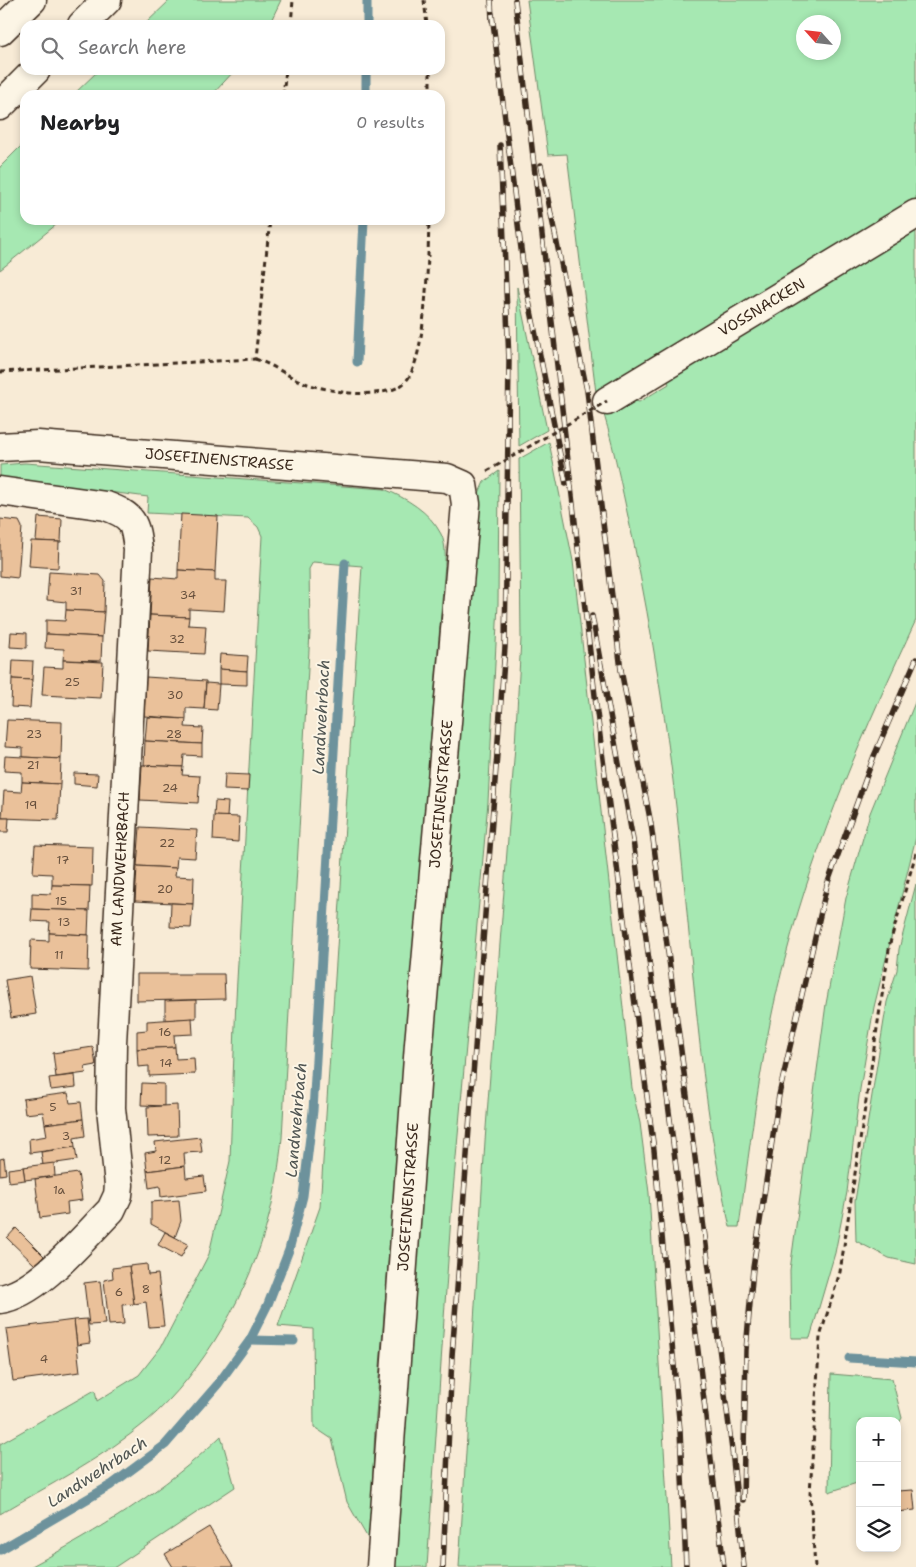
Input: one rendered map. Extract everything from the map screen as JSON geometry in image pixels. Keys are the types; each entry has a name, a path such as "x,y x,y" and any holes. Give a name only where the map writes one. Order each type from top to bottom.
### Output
{"main road":[{"path":"0,31 32,0"},
{"path":"87,20 107,0"},
{"path":"0,106 31,75"},
{"name":"VOSSNACKEN","path":"607,401 916,214"},
{"name":"JOSEFINENSTRASSE","path":"0,447 38,445 446,478 463,485 466,504 419,1044 381,1567"},
{"name":"AM LANDWEHRBACH","path":"0,491 106,506 121,512 131,518 136,531 138,550 112,1043 111,1108 118,1195 111,1210 36,1283 15,1296 0,1299"}],"path":[{"path":"291,20 293,0"},
{"path":"424,0 426,20"},
{"path":"284,90 285,75"},
{"path":"430,75 430,90"},
{"path":"256,359 269,225"},
{"path":"0,372 256,359 272,364 300,381 338,392 382,393 406,383 417,364 428,267 429,225"},
{"path":"496,466 607,401"},
{"path":"814,1567 810,1493 820,1337 840,1272 890,943 916,853"}],"green space":[{"path":"170,0 281,0 271,20 149,20"},
{"path":"527,0 916,0 916,620 878,702 843,785 798,912 770,1022 753,1124 739,1227 730,1227 710,1125 703,1073 683,866 664,713 634,544 603,411 625,398 639,402 669,384 656,354 622,375 621,382 597,401 567,154 548,155"},
{"path":"94,75 230,75 217,90 78,90"},
{"path":"20,147 20,225 56,225 0,270 0,167"},
{"path":"517,287 547,430 519,446"},
{"path":"549,442 573,561 632,1088 640,1123 649,1193 671,1567 459,1567 485,1141 515,746 521,639 519,459"},
{"path":"25,463 384,489 409,501 424,512 436,526 443,539 445,566 375,1427 370,1542 347,1502 332,1439 314,1427 313,1329 278,1326 320,1207 362,566 313,562 309,569 310,632 282,1138 274,1196 261,1243 251,1271 223,1328 206,1354 168,1402 147,1421 112,1447 0,1514 0,1444 95,1390 97,1401 139,1375 161,1347 209,1254 230,1161 236,998 262,536 258,527 248,518 147,513 148,497 0,478 0,465"},
{"path":"499,471 498,604 488,802 452,1202 427,1567 386,1567 475,502 484,482"},
{"path":"916,700 916,837 874,1007 860,1089 847,1192 835,1253 810,1338 791,1338 790,1270 826,1004 846,898 870,813"},
{"path":"916,884 916,1264 889,1258 856,1241 855,1201 887,1002 897,970 899,949"},
{"path":"831,1374 892,1379 902,1418 901,1420 901,1417 856,1417 856,1483 829,1492"},
{"path":"221,1436 235,1487 115,1567 30,1567 106,1524 154,1492"}],"building":[{"path":"181,514 218,516 215,572 178,570"},
{"path":"38,517 62,519 61,542 36,541"},
{"path":"0,519 19,521 22,527 18,578 0,576"},
{"path":"31,541 59,542 58,568 29,566"},
{"path":"178,570 215,572 215,581 226,581 224,611 189,609 189,617 150,615 152,577 178,579"},
{"path":"49,572 100,575 105,581 104,612 66,610 66,602 47,600"},
{"path":"66,610 104,612 102,637 46,634 46,620 65,621"},
{"path":"150,615 189,617 188,625 206,626 204,654 148,651"},
{"path":"11,632 27,633 27,648 10,647"},
{"path":"46,634 102,637 101,661 63,660 64,649 45,648"},
{"path":"220,654 248,656 247,671 219,669"},
{"path":"13,660 33,661 32,680 12,679"},
{"path":"63,660 103,662 101,698 42,695 44,667 63,668"},
{"path":"219,669 247,671 247,685 219,684"},
{"path":"146,677 206,681 204,709 186,708 186,719 144,716"},
{"path":"12,679 32,680 30,708 11,707"},
{"path":"206,683 219,684 217,710 204,709"},
{"path":"147,717 186,719 185,727 203,728 202,744 145,741"},
{"path":"7,720 62,722 61,759 23,757 23,748 5,747"},
{"path":"145,741 202,744 202,756 184,755 183,767 144,765"},
{"path":"5,756 61,759 60,784 22,782 22,772 4,771"},
{"path":"142,765 183,767 182,775 200,776 198,803 140,800"},
{"path":"74,773 98,774 97,786 74,784"},
{"path":"225,774 249,775 248,791 224,790"},
{"path":"22,782 60,784 58,820 2,818 4,791 21,792"},
{"path":"215,801 228,802 227,817 214,816"},
{"path":"214,816 239,817 238,842 213,840"},
{"path":"0,818 9,818 8,832 0,832"},
{"path":"140,827 197,830 195,858 177,857 176,868 137,866"},
{"path":"35,845 93,847 92,886 52,885 52,874 33,873"},
{"path":"137,866 176,868 175,876 194,877 193,904 135,901"},
{"path":"52,885 90,886 89,911 32,909 32,893 51,894"},
{"path":"171,903 193,904 191,928 170,927"},
{"path":"32,909 89,911 88,935 49,933 50,922 31,921"},
{"path":"49,933 89,935 88,971 30,969 31,940 49,941"},
{"path":"137,974 224,974 225,999 137,1001"},
{"path":"30,976 36,1014 11,1018 5,980"},
{"path":"196,1000 196,1018 165,1020 165,1001"},
{"path":"192,1018 193,1034 174,1035 175,1047 137,1049 137,1031 147,1030 147,1021"},
{"path":"93,1047 96,1065 85,1067 86,1073 56,1077 53,1053"},
{"path":"175,1047 176,1059 194,1058 195,1074 149,1076 149,1066 138,1067 137,1049"},
{"path":"75,1075 76,1087 51,1090 49,1078"},
{"path":"142,1083 164,1084 164,1106 141,1105"},
{"path":"68,1093 70,1103 81,1102 83,1119 45,1124 43,1112 25,1114 23,1099"},
{"path":"177,1105 178,1136 148,1137 147,1107"},
{"path":"83,1119 85,1136 74,1138 75,1147 30,1153 29,1139 47,1136 45,1124"},
{"path":"200,1137 202,1152 184,1153 185,1166 147,1171 145,1153 156,1151 155,1142"},
{"path":"75,1147 77,1160 43,1165 41,1152"},
{"path":"4,1158 6,1174 0,1175 0,1159"},
{"path":"54,1163 55,1176 25,1180 23,1167"},
{"path":"185,1166 186,1178 204,1176 206,1191 161,1197 160,1186 149,1188 147,1171"},
{"path":"23,1167 25,1180 9,1182 8,1169"},
{"path":"78,1173 82,1200 67,1202 68,1214 40,1218 35,1179"},
{"path":"179,1200 181,1221 175,1237 151,1224 151,1202"},
{"path":"16,1228 44,1256 35,1265 7,1238"},
{"path":"165,1232 188,1244 181,1257 158,1245"},
{"path":"147,1264 148,1275 158,1274 164,1326 149,1327 146,1302 134,1304 129,1266"},
{"path":"129,1266 134,1304 122,1305 124,1324 109,1325 104,1280 113,1278 112,1268"},
{"path":"100,1281 105,1324 89,1325 84,1283"},
{"path":"87,1319 90,1343 77,1345 74,1320"},
{"path":"74,1320 80,1372 13,1381 6,1329"},
{"path":"913,1490 915,1510 901,1512 901,1491"},
{"path":"209,1527 233,1567 173,1567 165,1554"}],"waterway":[{"name":"Landwehrbach","path":"367,0 367,20"},
{"name":"Landwehrbach","path":"366,75 366,90"},
{"name":"Landwehrbach","path":"357,362 364,225"},
{"name":"Landwehrbach","path":"0,1550 111,1485 165,1445 218,1384 250,1340 268,1304 289,1250 303,1196 313,1111 345,563"},
{"path":"250,1340 294,1341"},
{"path":"849,1358 916,1362"}],"railway":[{"path":"491,0 492,20"},
{"path":"515,0 597,713 654,1150 680,1430 686,1567"},
{"path":"492,14 525,281 566,484"},
{"path":"443,1567 452,1356 505,647 509,361 500,145"},
{"path":"541,165 587,391 621,670 651,824 732,1450 744,1567"},
{"path":"592,616 633,840 672,1134 724,1567"},
{"path":"743,1500 746,1350 753,1268 779,1095 827,885 874,756 916,659"}]}
